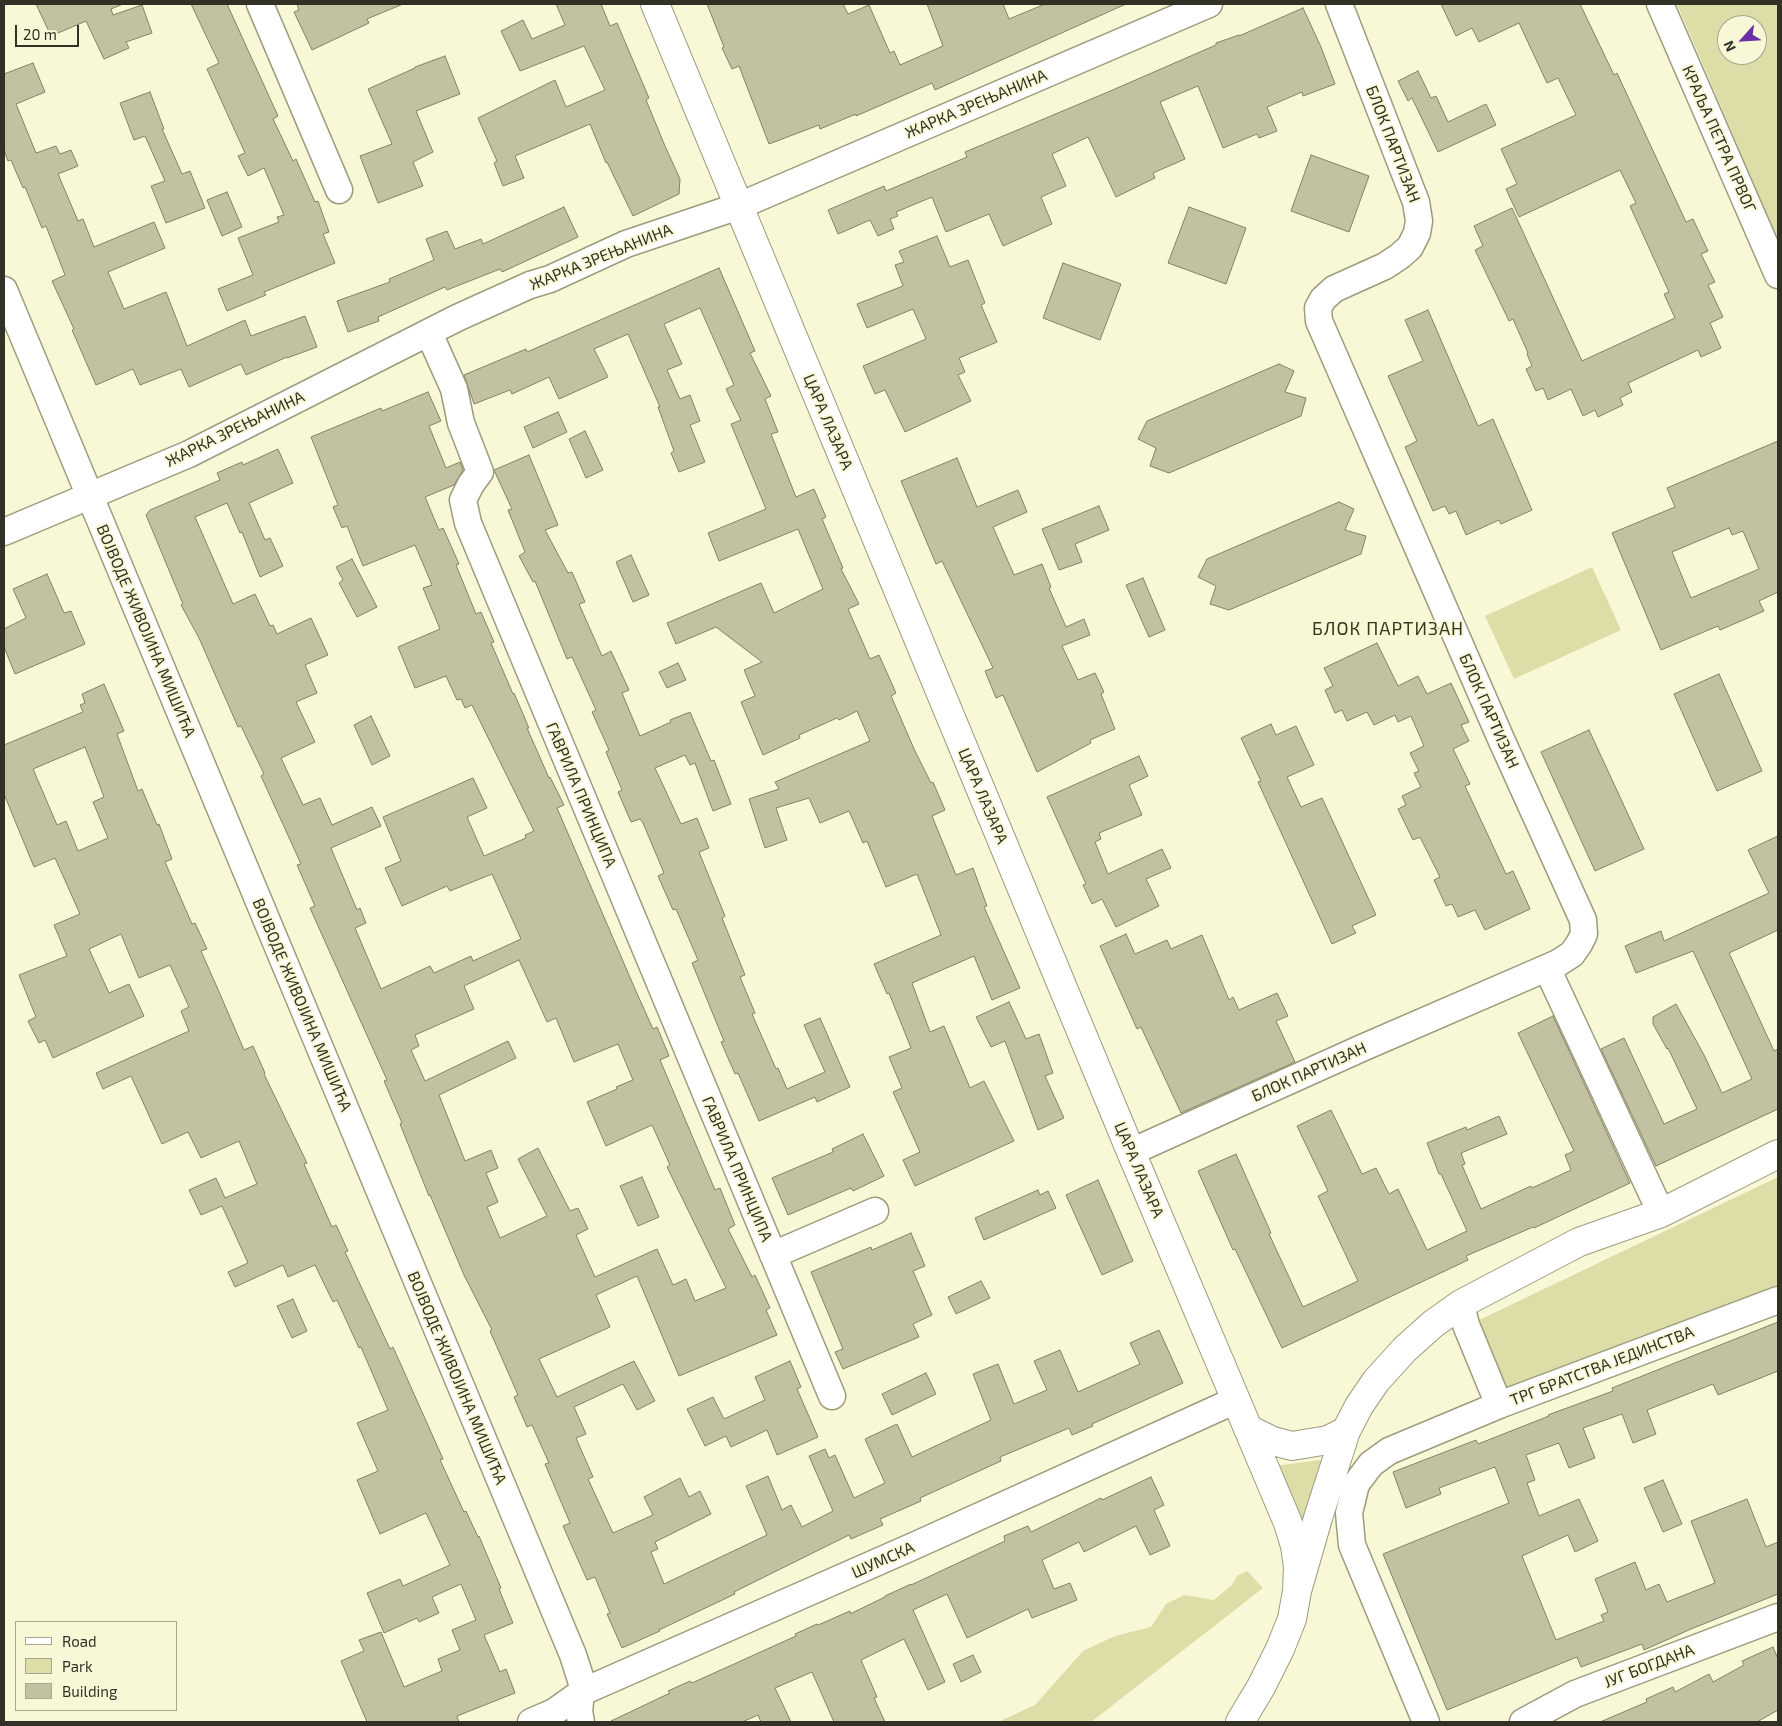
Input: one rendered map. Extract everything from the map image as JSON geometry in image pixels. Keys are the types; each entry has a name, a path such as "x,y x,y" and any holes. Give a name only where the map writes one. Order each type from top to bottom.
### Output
{"main road":[{"name":"ЦАРА ЛАЗАРА","path":"654,4 1131,1152 1288,1523 1295,1546 1298,1567 1297,1591"},
{"path":"1240,1722 1261,1687 1280,1649 1292,1619 1297,1591 1318,1518 1346,1432 1376,1381 1399,1356 1433,1324 1461,1304 1579,1242 1661,1213 1778,1154"},
{"path":"1248,1429 1273,1441 1292,1446 1328,1440 1346,1432"}],"street":[{"path":"260,4 339,190"},
{"name":"ЖАРКА ЗРЕЊАНИНА","path":"4,532 189,454 457,318 530,285 550,279 626,244 739,206 1209,4"},
{"name":"БЛОК ПАРТИЗАН","path":"1131,1152 1362,1048 1547,968 1572,954 1584,934 1583,920 1501,739 1319,320 1318,308 1323,299 1334,289 1385,266 1400,256 1410,246 1417,233 1419,221 1416,202 1339,4"},
{"name":"КРАЉА ПЕТРА ПРВОГ","path":"1660,4 1778,275"},
{"name":"ВОЈВОДЕ ЖИВОЈИНА МИШИЋА","path":"4,290 573,1655 582,1683 579,1711 581,1722"},
{"name":"ГАВРИЛА ПРИНЦИПА","path":"429,333 454,389 461,423 480,472 463,500 468,523 832,1396"},
{"path":"1547,968 1661,1213"},
{"name":"ГАВРИЛА ПРИНЦИПА","path":"773,1255 875,1211"},
{"name":"ТРГ БРАТСТВА ЈЕДИНСТВА","path":"1461,1304 1466,1325 1499,1405 1778,1300"},
{"name":"ШУМСКА","path":"531,1722 554,1712 582,1692 916,1545 1236,1400"},
{"path":"1426,1722 1352,1544 1349,1513 1356,1484 1371,1464 1389,1452 1499,1405"},
{"name":"ЈУГ БОГДАНА","path":"1523,1722 1575,1694 1778,1617"}],"green space":[{"path":"1677,4 1778,4 1778,240"},
{"path":"1592,567 1621,630 1514,679 1485,616"},
{"path":"1778,1177 1778,1289 1503,1392 1475,1322"},
{"path":"1320,1460 1326,1463 1308,1518 1298,1524 1274,1466"},
{"path":"1247,1571 1263,1588 1091,1722 998,1722 1035,1705 1083,1651 1115,1636 1151,1627 1166,1604 1184,1595 1214,1600 1232,1585 1237,1576"}],"building":[{"path":"36,4 123,4 111,9 113,15 142,5 152,33 126,42 129,48 104,59 86,21 51,36"},
{"path":"191,4 227,4 278,116 273,119 293,161 296,159 315,202 318,201 329,232 323,234 335,263 264,292 266,295 227,311 218,289 253,275 238,238 279,222 277,217 284,215 264,168 248,176 238,156 245,153 207,69 219,63"},
{"path":"297,4 403,4 367,19 369,23 312,50 294,12 299,10"},
{"path":"556,4 601,4 610,26 617,23 649,98 646,100 680,179 679,194 633,216 606,163 590,124 515,156 524,178 503,186 494,163 497,161 478,118 555,80 566,107 605,90 584,46 520,71 501,31 523,20 532,39 565,25"},
{"path":"707,4 843,4 848,14 869,5 890,53 894,51 900,65 943,46 927,4 1003,4 1009,19 1045,4 1126,4 935,90 932,83 856,116 856,114 820,129 819,125 769,144 739,66 732,69 722,48 724,47"},
{"path":"1441,4 1580,4 1614,75 1617,73 1686,222 1693,219 1708,251 1701,254 1715,282 1708,285 1723,317 1710,323 1721,348 1701,357 1698,350 1628,383 1632,392 1620,398 1623,405 1598,417 1595,410 1583,416 1571,389 1548,400 1543,388 1536,391 1526,369 1532,366 1528,353 1513,319 1509,321 1475,250 1483,246 1474,226 1512,208 1582,361 1675,318 1664,294 1669,292 1630,206 1636,203 1620,170 1519,217 1506,189 1517,184 1501,149 1576,115 1558,78 1547,83 1519,23 1479,42 1472,28 1456,36"},
{"path":"1303,8 1335,84 1303,96 1302,92 1267,107 1277,131 1259,138 1257,134 1223,148 1198,86 1160,102 1185,159 1153,173 1155,178 1116,197 1088,137 1052,154 1066,186 1041,197 1052,224 1003,246 989,214 946,232 932,197 896,212 898,216 890,219 894,229 878,236 870,220 838,234 828,210 884,186 886,191 967,157 965,152 1108,92 1216,45 1216,43 1239,36"},
{"path":"445,56 460,94 416,111 433,152 413,162 423,186 378,203 360,156 392,144 368,89 415,67"},
{"path":"33,63 45,92 16,104 36,153 56,146 60,154 71,150 78,166 58,174 78,221 83,219 94,247 154,222 165,248 108,272 124,309 166,292 187,346 245,320 251,336 305,316 317,347 287,357 246,375 241,364 189,387 181,369 140,385 133,369 96,385 72,330 74,329 52,281 65,275 46,226 42,228 25,187 23,188 11,160 8,161 4,150 4,74"},
{"path":"1418,71 1431,98 1436,96 1448,122 1486,104 1496,125 1438,152 1412,98 1408,101 1398,81"},
{"path":"150,92 164,129 162,129 182,174 190,171 205,208 166,223 151,186 165,181 145,136 134,140 120,103"},
{"path":"1311,155 1369,176 1349,232 1291,211"},
{"path":"227,192 242,227 222,236 207,200"},
{"path":"564,207 578,237 502,272 500,269 447,290 445,287 378,317 379,321 348,332 337,301 390,282 389,279 434,260 426,239 447,231 455,249 481,239 483,244"},
{"path":"1189,207 1246,228 1226,284 1168,263"},
{"path":"937,236 950,267 968,260 985,303 981,305 997,342 959,358 965,372 958,375 971,401 905,432 885,390 875,394 863,366 926,339 913,309 867,328 857,304 903,286 895,265 904,262 899,251"},
{"path":"1063,263 1121,284 1100,340 1043,318"},
{"path":"719,268 755,351 750,353 771,396 765,399 778,432 771,434 796,497 814,489 826,517 822,519 843,568 841,569 859,604 848,609 870,659 879,655 896,693 891,696 915,751 931,783 933,782 945,810 932,816 956,875 973,868 987,906 984,907 1020,988 992,1000 974,956 912,983 930,1032 944,1026 970,1088 984,1081 1014,1141 915,1186 903,1160 920,1152 893,1092 902,1088 889,1057 911,1048 889,993 887,994 874,964 941,935 917,874 886,887 867,841 863,843 849,811 820,823 809,798 776,808 787,840 765,848 749,799 779,789 775,782 870,741 857,711 799,735 800,738 763,755 741,702 755,696 744,670 762,662 716,627 676,644 667,623 761,583 774,613 823,589 798,529 719,561 708,533 766,509 731,424 741,420 726,389 734,385 700,308 664,324 682,364 667,370 680,399 690,395 700,421 690,425 705,462 679,472 671,453 674,451 658,407 660,407 628,334 594,349 608,377 559,399 549,377 512,394 510,390 474,404 464,375 526,349 527,352"},
{"path":"1428,310 1478,426 1493,419 1532,510 1501,524 1499,520 1466,535 1456,511 1449,514 1445,506 1433,511 1405,447 1417,441 1388,376 1423,361 1405,320"},
{"path":"1279,364 1294,371 1285,392 1306,398 1301,416 1169,473 1150,466 1156,448 1138,439 1147,421"},
{"path":"428,392 441,421 429,426 446,468 460,462 463,470 454,485 425,497 439,530 443,528 459,564 456,565 476,614 481,612 494,642 491,643 529,728 527,728 549,778 564,805 557,808 653,1029 657,1027 669,1056 660,1060 715,1190 720,1188 735,1225 728,1229 752,1277 755,1275 770,1308 766,1310 777,1335 679,1376 637,1276 596,1295 610,1327 539,1359 557,1397 634,1361 655,1401 637,1410 623,1384 574,1407 586,1434 576,1438 593,1477 588,1479 613,1533 653,1515 644,1497 680,1478 689,1497 700,1491 711,1514 655,1542 658,1549 651,1552 664,1584 767,1535 746,1486 768,1476 782,1510 791,1505 802,1527 833,1511 809,1456 825,1449 829,1458 835,1455 854,1498 885,1483 865,1439 897,1424 912,1457 991,1420 973,1374 998,1364 1014,1404 1047,1390 1034,1361 1060,1350 1078,1392 1140,1364 1130,1343 1159,1330 1183,1383 1072,1435 1069,1428 1000,1457 1001,1461 920,1498 921,1501 880,1519 883,1525 851,1539 849,1535 734,1592 735,1594 622,1648 607,1614 610,1613 595,1577 587,1580 563,1526 570,1523 545,1464 549,1463 532,1425 527,1427 514,1397 518,1395 490,1331 492,1330 464,1275 429,1196 384,1081 387,1080 310,908 315,906 297,865 301,864 261,776 264,774 241,726 238,727 199,638 181,605 183,604 146,515 150,510 220,480 217,473 242,462 243,465 278,449 293,483 249,503 265,540 270,538 283,566 260,577 242,532 240,533 227,503 195,517 233,604 255,594 270,626 273,625 277,634 311,618 328,655 305,665 317,693 296,702 315,742 281,758 303,805 320,798 332,825 372,807 381,826 331,848 357,910 360,908 366,923 355,928 381,989 430,966 434,973 471,956 473,961 521,939 492,874 450,891 447,886 402,906 385,868 401,861 383,817 473,778 487,808 467,817 484,856 526,838 525,835 534,831 472,705 465,708 461,699 457,700 446,676 415,688 398,647 440,629 423,588 432,585 415,545 363,566 347,526 342,528 333,507 338,505 311,437 381,408 382,411","holes":["519,960 547,1022 556,1018 574,1062 618,1044 633,1080 587,1102 606,1146 652,1125 670,1165 667,1167 726,1288 695,1301 686,1279 673,1285 657,1249 595,1277 576,1235 588,1229 578,1208 570,1211 538,1148 518,1159 547,1216 500,1238 487,1207 498,1202 486,1173 498,1168 491,1150 465,1161 439,1095 516,1058 508,1041 425,1081 411,1050 419,1046 415,1035 474,1009 464,986"]},
{"path":"558,412 567,432 533,448 524,427"},
{"path":"585,431 603,470 586,478 569,439"},
{"path":"1778,441 1778,592 1759,601 1764,611 1720,630 1718,626 1661,650 1612,533 1675,507 1667,488","holes":["1729,528 1732,535 1743,531 1759,569 1691,598 1672,552"]},
{"path":"529,455 558,525 545,530 568,573 572,572 585,602 579,604 602,656 611,651 629,690 622,693 640,736 690,712 711,761 714,760 731,804 713,811 695,763 690,765 685,755 655,768 681,824 697,818 709,848 699,852 725,916 722,918 745,975 740,977 755,1013 752,1014 776,1069 778,1068 787,1089 825,1072 804,1025 820,1018 850,1087 817,1102 815,1097 759,1121 738,1073 735,1074 721,1042 724,1041 692,963 698,960 676,909 673,910 658,876 664,873 643,823 640,819 631,822 618,792 622,790 606,752 609,750 592,712 596,710 572,657 567,659 535,581 533,582 519,556 525,552 508,510 512,509 494,470"},
{"path":"957,458 977,507 1018,490 1027,512 993,527 1014,575 1042,564 1051,587 1049,588 1066,627 1084,619 1090,635 1062,646 1078,680 1095,673 1104,692 1101,694 1115,729 1090,740 1091,743 1037,772 1003,695 996,698 985,671 993,668 942,561 936,564 901,481"},
{"path":"1339,502 1354,509 1345,530 1366,536 1361,554 1229,610 1210,604 1216,586 1198,577 1207,559"},
{"path":"1099,506 1109,530 1075,544 1082,562 1059,570 1042,529"},
{"path":"631,555 649,595 633,602 616,562"},
{"path":"352,559 377,607 357,617 339,583 343,580 336,567"},
{"path":"47,574 64,613 71,611 85,644 15,674 4,647 4,629 26,618 13,589"},
{"path":"1143,578 1165,630 1149,637 1126,585"},
{"path":"1377,643 1398,686 1418,676 1427,694 1451,683 1469,722 1461,725 1469,741 1453,749 1470,784 1465,786 1506,874 1513,871 1530,909 1485,930 1475,910 1458,917 1452,904 1446,906 1434,880 1440,877 1420,837 1413,840 1398,809 1406,805 1402,796 1421,787 1414,773 1419,771 1410,753 1424,746 1411,716 1398,722 1395,715 1374,725 1367,712 1347,721 1342,710 1335,713 1325,690 1333,686 1324,668"},
{"path":"678,663 686,680 667,688 659,672"},
{"path":"1719,674 1762,771 1717,791 1674,694"},
{"path":"104,684 124,731 117,734 138,791 142,789 157,825 159,824 172,859 165,862 192,924 195,923 207,949 201,951 244,1050 253,1046 264,1074 307,1163 304,1164 332,1227 336,1225 348,1251 345,1252 390,1349 393,1347 443,1459 440,1460 464,1512 466,1511 479,1536 501,1588 499,1589 513,1623 484,1635 500,1672 506,1669 515,1693 457,1716 459,1722 367,1722 341,1661 364,1651 359,1640 381,1632 404,1687 442,1671 438,1659 460,1650 452,1630 476,1620 461,1584 432,1597 439,1613 419,1622 417,1618 384,1633 367,1593 400,1579 403,1586 450,1565 426,1513 380,1534 370,1511 357,1480 378,1471 357,1423 388,1410 361,1347 359,1348 337,1300 333,1302 315,1265 288,1277 283,1265 235,1287 228,1272 248,1263 222,1206 201,1215 189,1190 216,1178 225,1198 257,1184 239,1141 201,1158 188,1132 162,1144 131,1076 103,1089 96,1073 189,1031 181,1011 189,1007 170,965 139,978 121,934 89,949 109,993 129,984 144,1016 53,1058 45,1040 39,1043 28,1021 36,1017 19,975 67,956 54,925 80,914 55,858 34,867 4,794 4,745 83,712 80,705 85,703 82,694","holes":["85,747 104,797 93,802 108,838 78,851 66,821 57,825 33,769"]},
{"path":"371,716 390,756 372,765 354,725"},
{"path":"1271,724 1276,735 1296,726 1314,765 1287,777 1301,807 1322,798 1376,915 1352,926 1356,933 1332,944 1258,782 1261,781 1241,738"},
{"path":"1589,730 1644,849 1595,871 1541,752"},
{"path":"1139,756 1148,776 1129,785 1142,815 1099,833 1101,839 1095,842 1108,874 1162,849 1171,868 1146,879 1159,906 1116,927 1102,899 1092,904 1083,885 1086,884 1047,797"},
{"path":"1778,836 1778,930 1729,953 1774,1051 1778,1049 1778,1109 1656,1166 1601,1049 1624,1038 1664,1124 1697,1109 1668,1048 1653,1024 1653,1017 1676,1004 1722,1093 1752,1079 1693,951 1636,973 1625,946 1661,931 1664,941 1769,893 1748,850"},
{"path":"1126,934 1135,954 1167,940 1171,949 1202,935 1229,1000 1233,997 1239,1010 1277,993 1288,1016 1276,1021 1295,1062 1181,1113 1141,1027 1137,1029 1100,946"},
{"path":"1009,1002 1026,1039 1039,1034 1053,1073 1045,1076 1064,1118 1038,1130 1005,1041 991,1047 976,1017"},
{"path":"1553,1016 1630,1183 1534,1228 1466,1256 1468,1260 1282,1348 1235,1249 1233,1250 1198,1171 1236,1154 1271,1233 1269,1234 1303,1307 1358,1281 1318,1196 1328,1191 1297,1126 1331,1110 1362,1174 1376,1168 1389,1194 1398,1189 1427,1250 1467,1231 1441,1174 1439,1174 1427,1143 1466,1127 1467,1130 1499,1116 1507,1134 1461,1153 1465,1164 1462,1165 1481,1209 1571,1170 1565,1155 1574,1151 1518,1033"},
{"path":"863,1134 884,1176 853,1191 851,1188 788,1215 772,1178 833,1152 832,1149"},
{"path":"642,1177 659,1217 638,1226 620,1186"},
{"path":"1098,1180 1133,1261 1102,1275 1066,1195"},
{"path":"1038,1190 1040,1195 1048,1191 1056,1208 984,1240 975,1218"},
{"path":"911,1233 925,1266 913,1271 932,1315 913,1324 919,1337 843,1369 835,1352 843,1349 811,1272 871,1247 872,1250"},
{"path":"981,1281 990,1298 956,1314 948,1297"},
{"path":"293,1299 307,1331 292,1338 277,1306"},
{"path":"1778,1322 1778,1371 1718,1395 1713,1384 1647,1410 1656,1434 1633,1443 1622,1414 1583,1428 1595,1458 1569,1468 1559,1443 1526,1455 1535,1480 1527,1483 1539,1516 1579,1499 1598,1541 1575,1552 1568,1535 1522,1556 1556,1640 1604,1621 1601,1615 1608,1612 1595,1579 1635,1562 1646,1590 1659,1584 1667,1602 1715,1583 1691,1521 1747,1499 1766,1547 1778,1542 1778,1594 1644,1650 1642,1644 1581,1667 1577,1657 1447,1710 1383,1554 1509,1503 1495,1467 1439,1488 1441,1494 1406,1508 1393,1472 1476,1440 1478,1444 1613,1391 1612,1388"},
{"path":"790,1361 801,1387 797,1389 818,1437 777,1455 767,1430 731,1447 726,1436 705,1446 687,1409 713,1397 724,1419 765,1400 755,1377"},
{"path":"926,1373 936,1394 892,1415 882,1394"},
{"path":"1151,1477 1164,1505 1154,1510 1170,1546 1150,1555 1136,1526 1084,1552 1079,1542 1042,1560 1054,1589 1070,1583 1077,1600 1032,1618 1028,1609 967,1638 947,1594 913,1610 945,1682 928,1690 904,1639 861,1660 877,1697 874,1698 885,1722 834,1722 812,1672 775,1688 791,1722 761,1722 758,1715 742,1722 609,1722 670,1693 668,1691 690,1681 692,1683 796,1636 795,1634 817,1624 850,1611 850,1614 1005,1541 1004,1536 1028,1526 1031,1532 1101,1498 1102,1500"},
{"path":"1663,1480 1682,1524 1663,1532 1644,1488"},
{"path":"1773,1647 1778,1659 1778,1710 1757,1722 1600,1722 1647,1702 1646,1699 1673,1687 1675,1692 1709,1674 1713,1682 1744,1665 1742,1661"},
{"path":"973,1655 981,1672 961,1682 953,1664"}],"district":[{"name":"БЛОК ПАРТИЗАН","path":"1388,629"}]}
